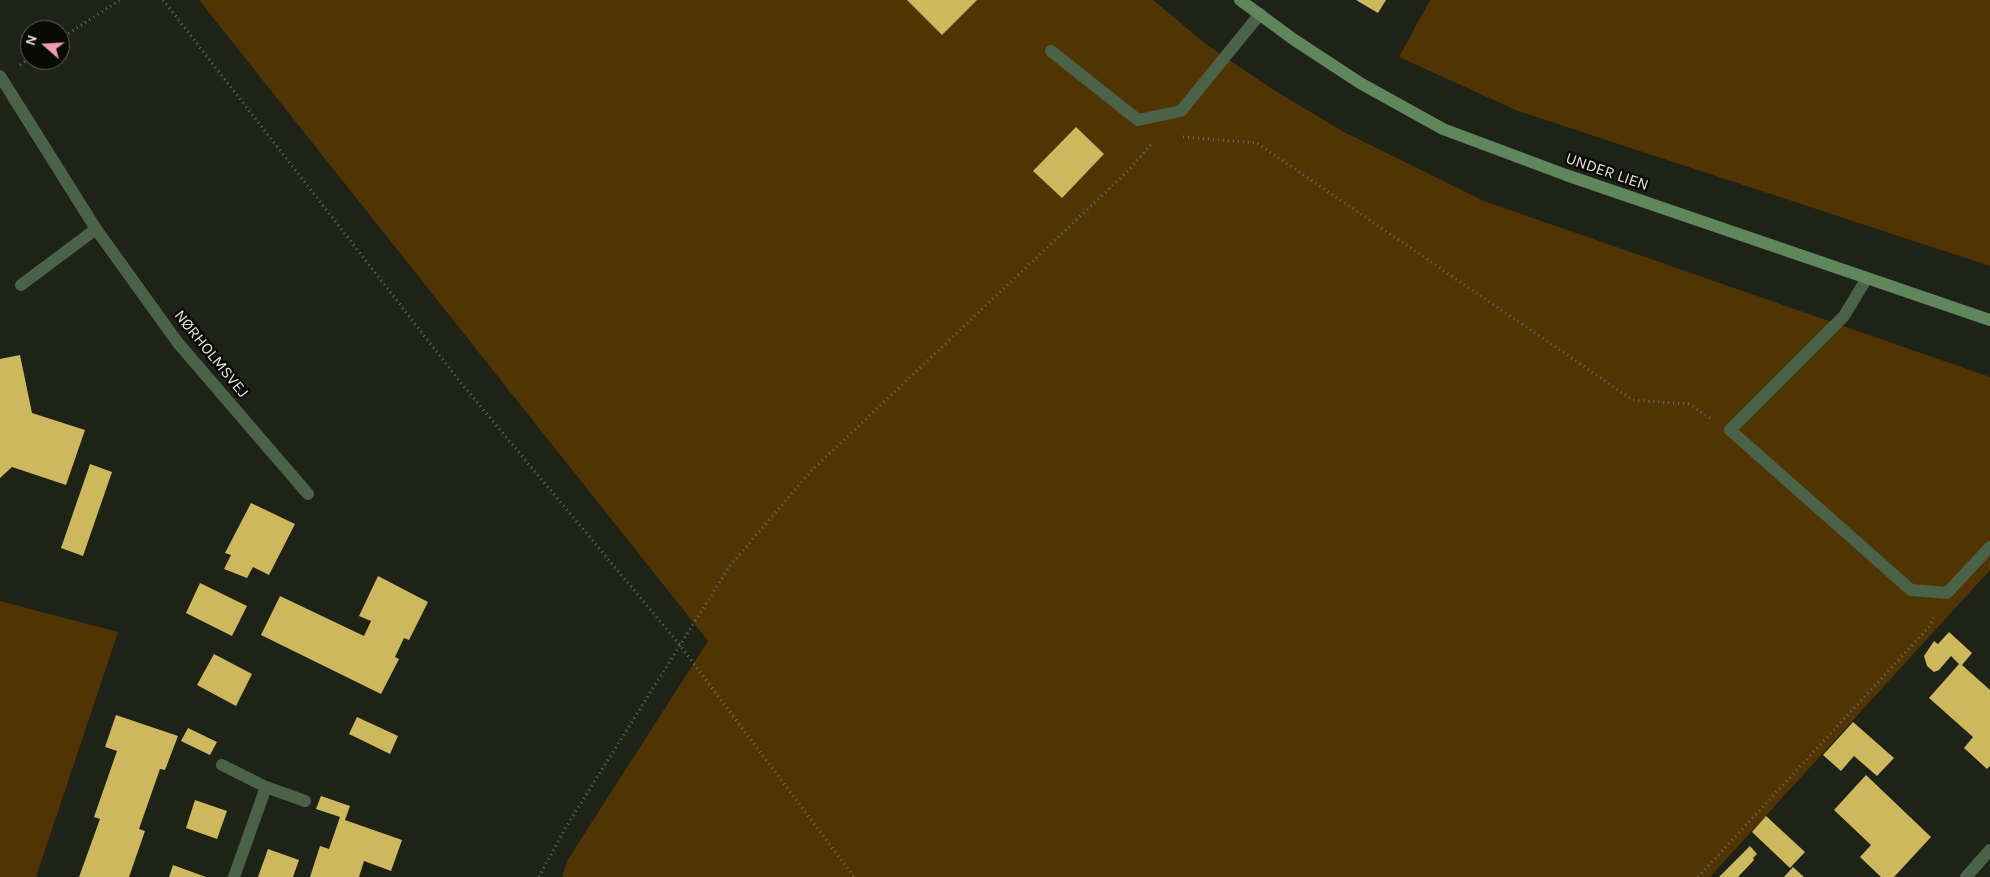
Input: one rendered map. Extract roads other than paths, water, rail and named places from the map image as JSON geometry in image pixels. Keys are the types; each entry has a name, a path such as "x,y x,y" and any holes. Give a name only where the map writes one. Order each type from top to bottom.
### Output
{"street":[{"name":"UNDER LIEN","path":"1240,0 1360,83 1443,129 1566,175 1990,320"},
{"path":"1051,50 1138,120 1181,111 1260,14"},
{"name":"NØRHOLMSVEJ","path":"0,76 96,229 178,343 308,494"},
{"path":"21,285 96,229"},
{"path":"1867,278 1844,316 1730,430 1911,590 1947,593 1990,547"},
{"path":"222,765 266,787 305,801"},
{"path":"234,877 266,787"},
{"path":"1966,877 1990,850"}]}
